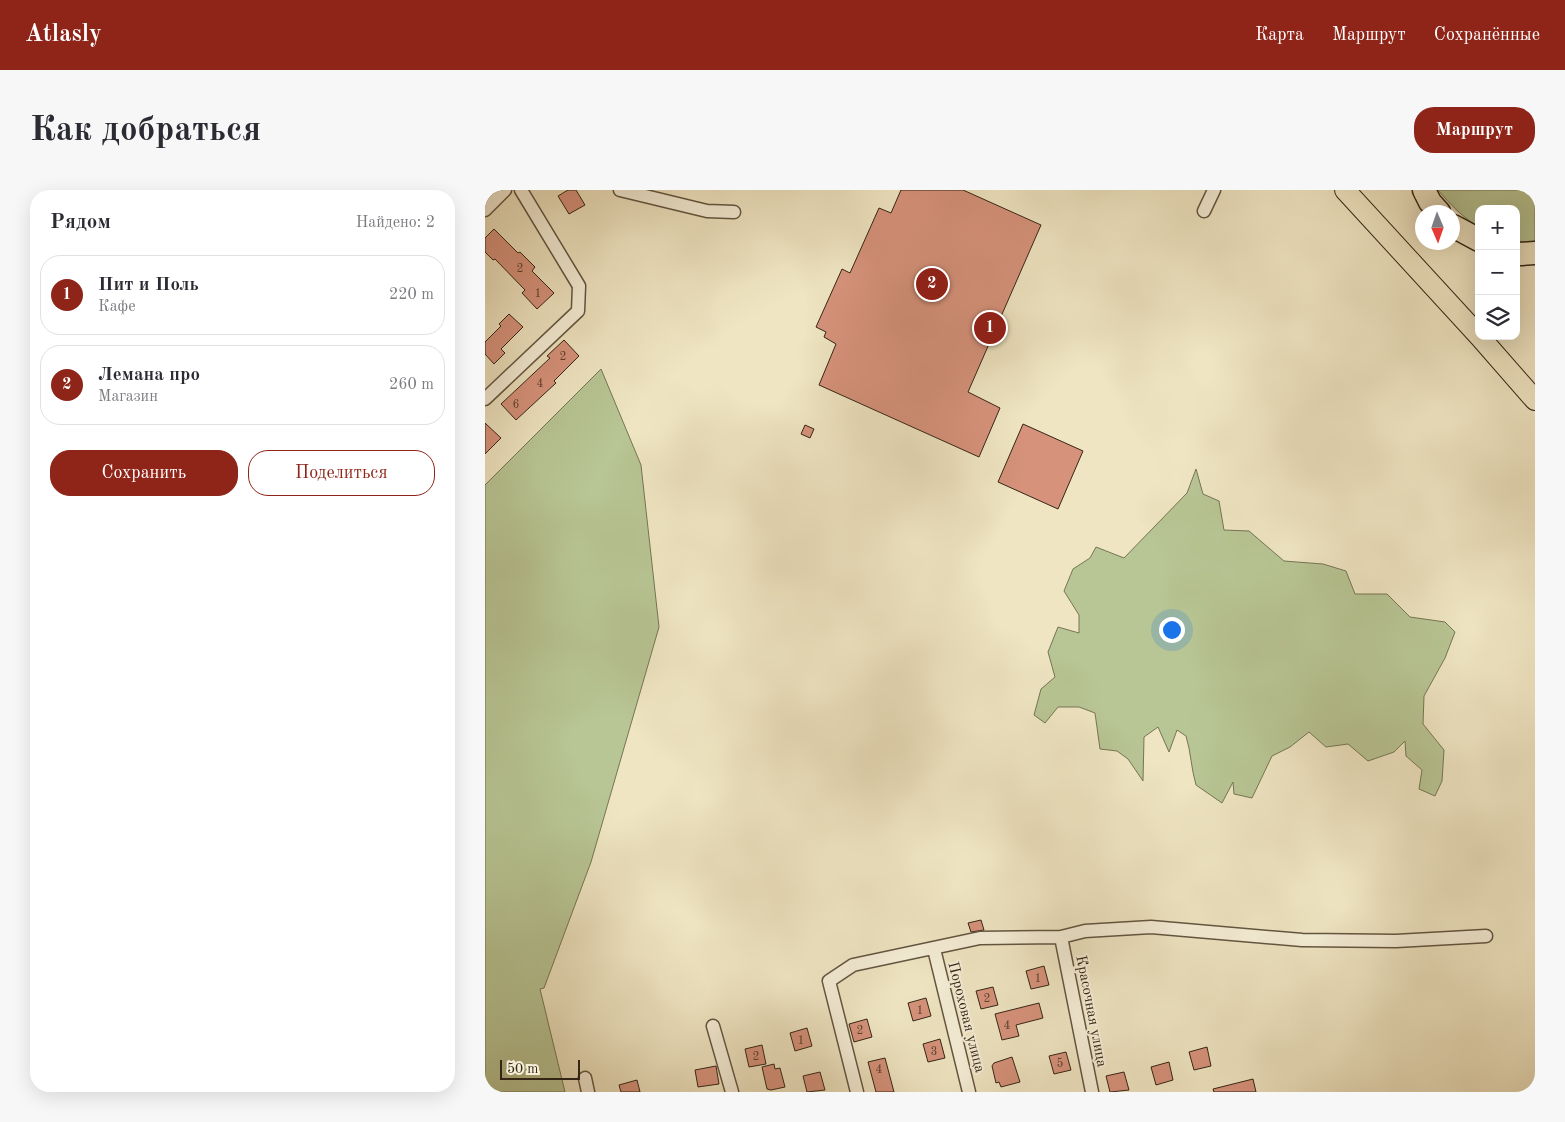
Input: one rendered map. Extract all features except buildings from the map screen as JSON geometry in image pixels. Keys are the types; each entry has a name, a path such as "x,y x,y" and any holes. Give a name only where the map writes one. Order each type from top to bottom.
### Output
{"highway":[{"path":"1424,190 1433,205"},
{"path":"1460,230 1475,238"},
{"path":"1520,253 1535,253"}],"main road":[{"path":"1345,190 1475,332"},
{"path":"1482,340 1535,400"}],"street":[{"path":"485,210 505,190"},
{"path":"485,399 578,311 579,286 521,190"},
{"path":"620,190 707,211 734,212"},
{"path":"1204,210 1213,190"},
{"path":"857,1092 829,981 853,965 980,938 1061,937 1085,931 1151,927 1302,940 1396,941 1486,936"},
{"name":"Красочная улица","path":"1061,937 1092,1092"},
{"name":"Пороховая улица","path":"934,949 969,1092"},
{"path":"713,1026 732,1092"},
{"path":"585,1078 588,1092"}],"green space":[{"path":"1438,190 1535,190 1535,244 1520,242 1520,205 1475,205 1475,224 1460,212 1460,205 1452,205"},
{"path":"601,369 641,465 659,627 591,862 544,988 540,989 565,1092 485,1092 485,485"},
{"path":"1196,469 1203,494 1219,501 1224,530 1249,531 1284,561 1323,564 1346,571 1355,594 1387,594 1410,617 1445,622 1455,632 1445,658 1424,696 1423,724 1444,750 1442,781 1435,796 1419,789 1422,770 1406,756 1405,741 1394,752 1368,761 1348,744 1326,747 1309,732 1290,747 1272,756 1252,798 1234,794 1233,782 1222,803 1196,785 1186,736 1177,730 1169,752 1158,727 1144,737 1143,781 1128,759 1117,751 1100,749 1095,713 1079,707 1058,707 1045,723 1034,715 1041,689 1055,677 1048,652 1058,627 1079,633 1079,615 1064,591 1073,569 1090,558 1096,547 1124,558 1187,493"}],"place":[{"name":"Лемана про","path":"932,284"},
{"name":"Пит и Поль","path":"990,328"}]}
